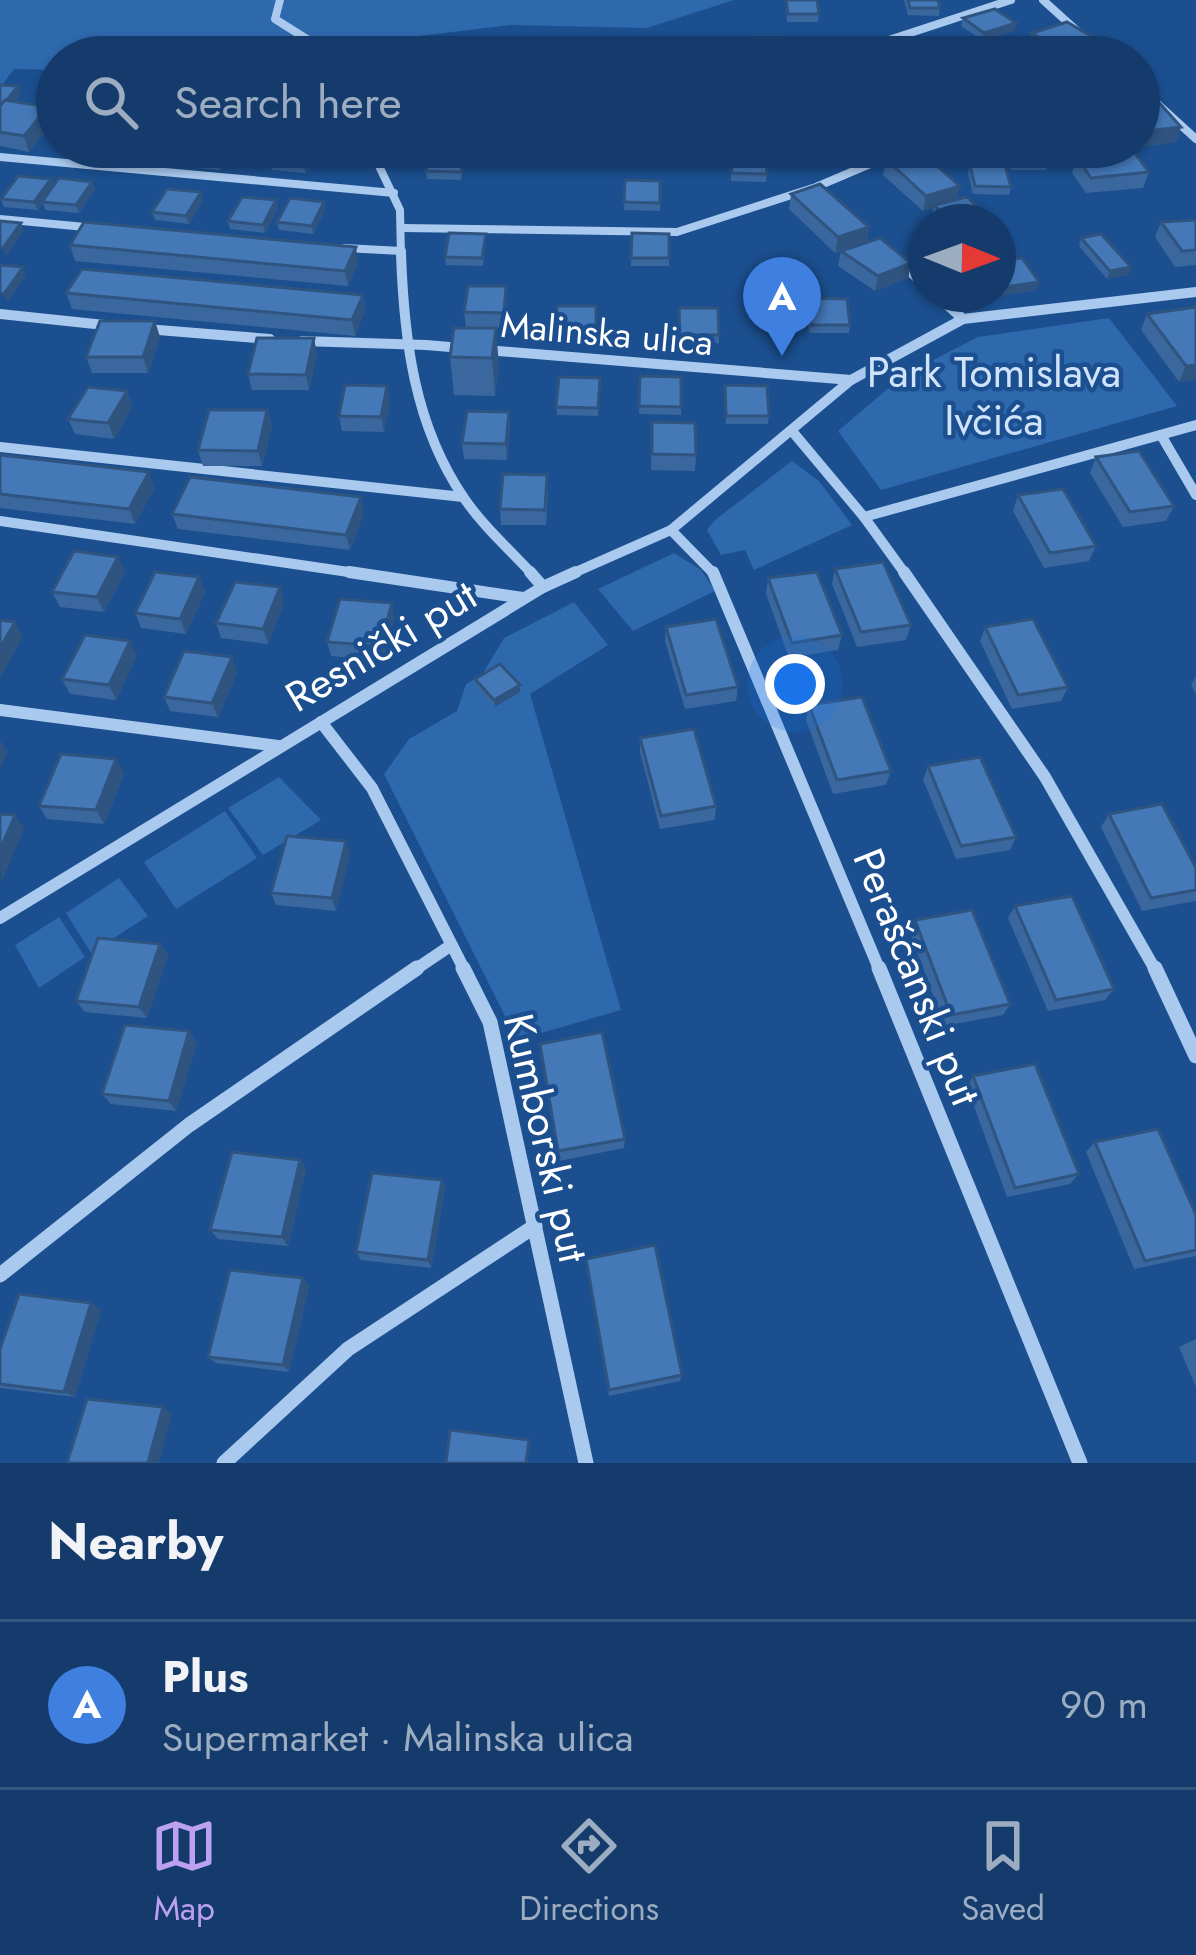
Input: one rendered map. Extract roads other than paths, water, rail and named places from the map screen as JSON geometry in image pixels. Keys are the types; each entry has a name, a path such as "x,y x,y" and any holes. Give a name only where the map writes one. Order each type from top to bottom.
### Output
{"street":[{"path":"280,0 275,20 282,29 304,36"},
{"path":"901,36 1011,0"},
{"path":"1043,0 1083,36"},
{"path":"1160,106 1196,139"},
{"path":"0,157 36,160"},
{"path":"120,168 394,193"},
{"path":"381,168 403,228 404,345 423,411 463,497 543,587"},
{"path":"403,228 677,232 861,168"},
{"path":"816,187 832,201"},
{"path":"0,219 108,229"},
{"path":"333,247 402,251"},
{"path":"895,258 908,270"},
{"name":"Resnički put","path":"0,918 543,587 671,530 851,380 963,319 1196,292"},
{"path":"955,312 963,319"},
{"name":"Malinska ulica","path":"0,314 851,380"},
{"path":"864,517 1196,425"},
{"path":"792,431 864,517 1050,781 1160,974 1196,1055"},
{"path":"1161,435 1196,495"},
{"path":"0,447 463,497"},
{"path":"0,521 524,598"},
{"name":"Perašćanski put","path":"671,530 710,567 726,593 1079,1463"},
{"path":"0,710 278,746"},
{"name":"Kumborski put","path":"321,722 372,788 490,1022 503,1064 586,1463"},
{"path":"0,1275 189,1125 450,946"},
{"path":"232,1459 348,1349 535,1226"}],"place":[{"name":"Plus","path":"782,356"}],"park label":[{"name":"Park Tomislava Ivčića","path":"994,396"}]}
